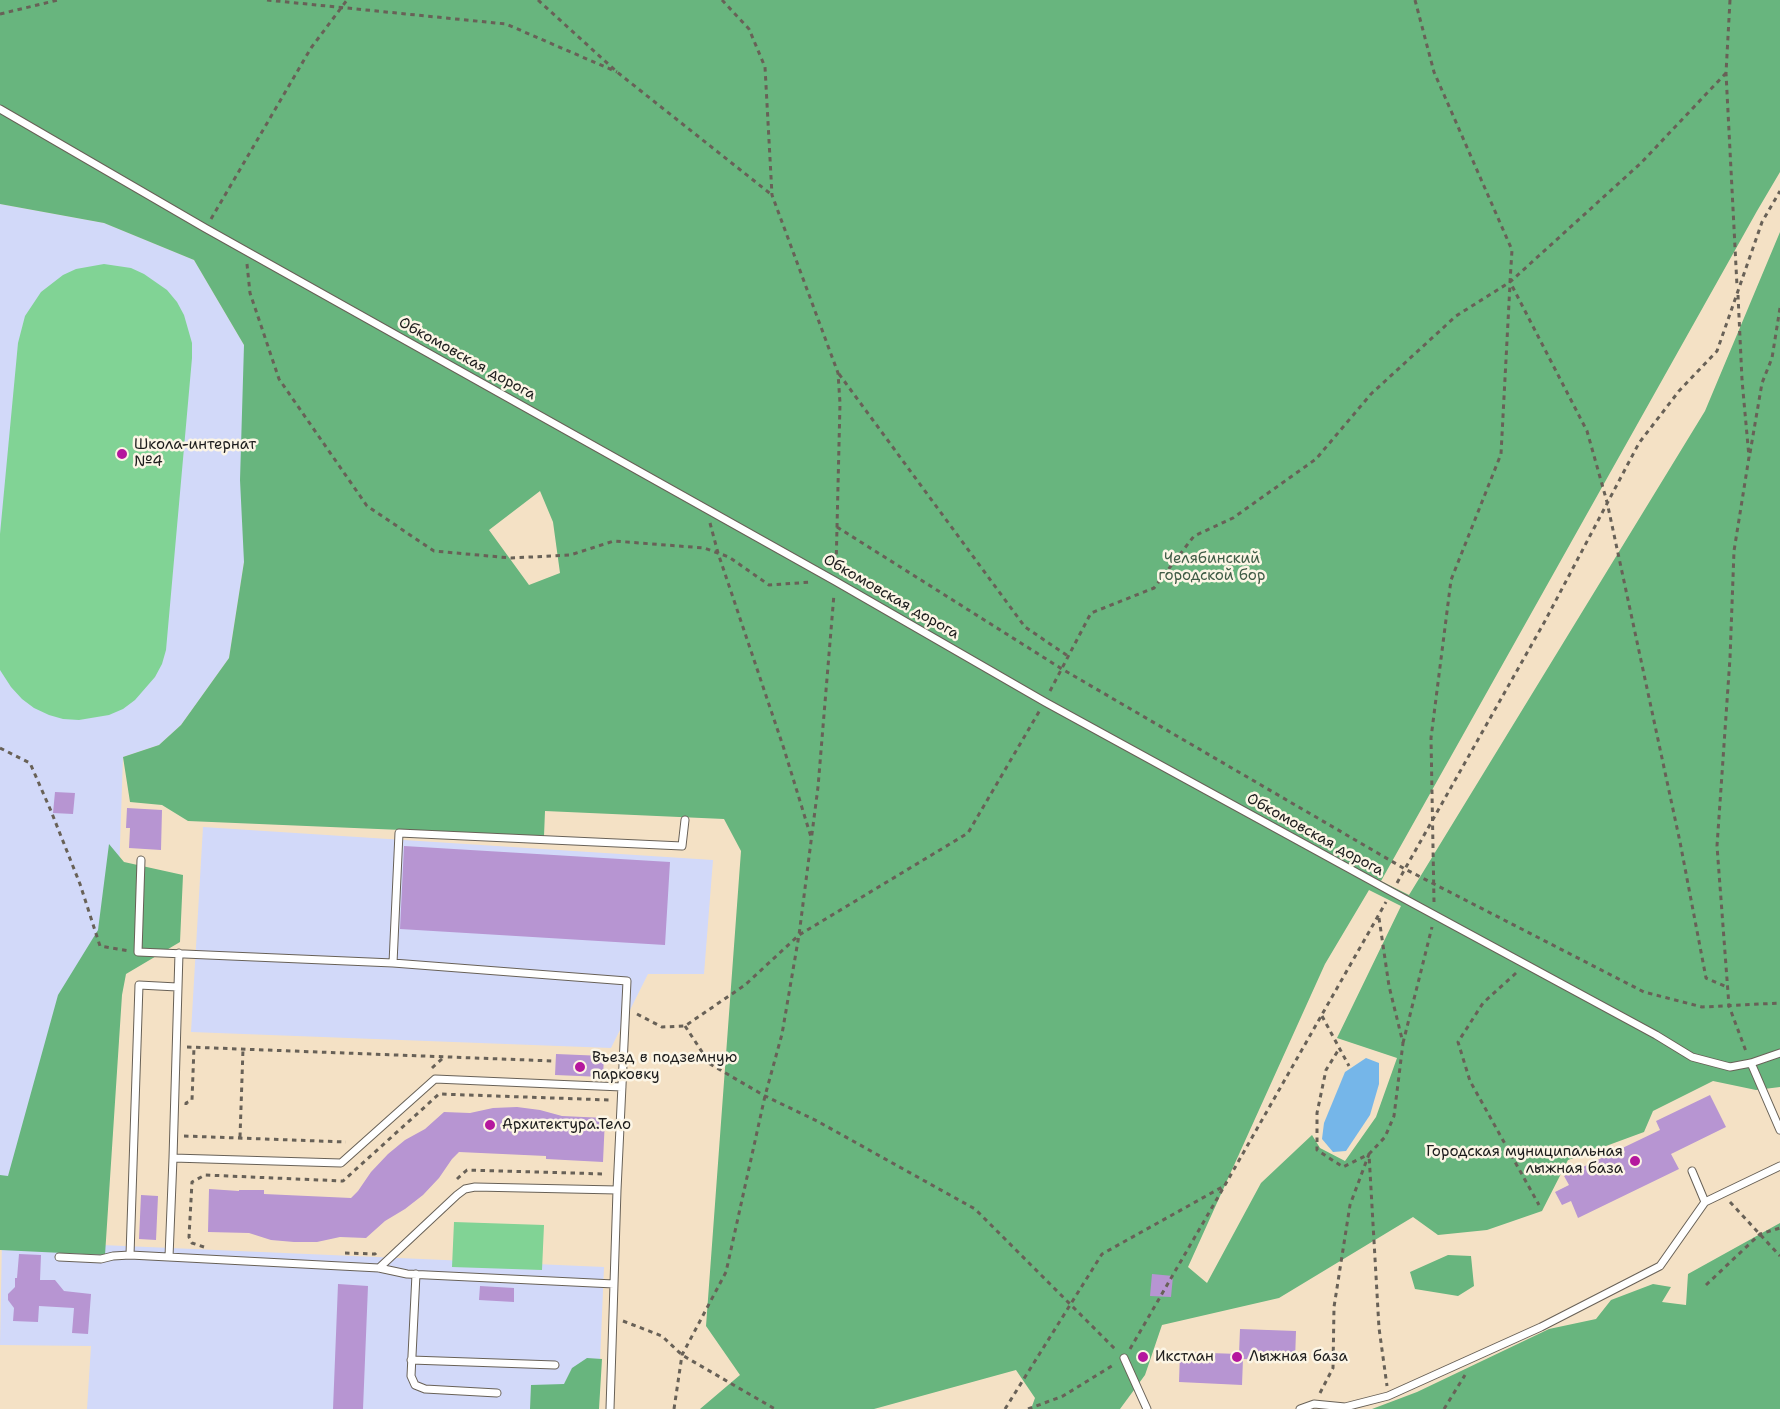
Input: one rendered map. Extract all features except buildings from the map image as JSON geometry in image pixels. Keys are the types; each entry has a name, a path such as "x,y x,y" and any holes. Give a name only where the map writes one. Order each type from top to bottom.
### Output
{"lane":[{"name":"Обкомовская дорога","path":"0,109 205,228 835,581 1045,702 1656,1035 1692,1057 1730,1067 1751,1063 1780,1053"},
{"path":"393,963 399,833 682,846 685,820"},
{"path":"141,860 138,952 393,963 627,981 610,1409"},
{"path":"169,1257 179,953"},
{"path":"130,1255 139,985 177,987"},
{"path":"1751,1063 1780,1130"},
{"path":"173,1158 341,1163 435,1080 622,1087"},
{"path":"1300,1409 1314,1404 1345,1407 1388,1396 1540,1327 1660,1266 1705,1202 1780,1166"},
{"path":"1692,1171 1705,1202"},
{"path":"379,1268 465,1189 475,1186 617,1190"},
{"path":"59,1257 101,1259 130,1255 379,1268 416,1274 614,1284"},
{"path":"416,1274 411,1360 411,1376 415,1385 424,1389 497,1393"},
{"path":"1124,1358 1148,1409"},
{"path":"411,1360 555,1365"}],"path":[{"path":"0,14 58,0"},
{"path":"267,0 506,24 617,72"},
{"path":"205,228 311,48 347,0"},
{"path":"538,0 617,72 772,195"},
{"path":"722,0 749,28 765,67 772,195 838,373 1025,627 1068,656"},
{"path":"1339,1049 1326,1070 1323,1081 1317,1113 1317,1150 1343,1167 1369,1154 1385,1137 1394,1116 1403,1043 1435,915 1431,738 1451,580 1500,454 1512,250 1434,72 1415,0"},
{"path":"1730,0 1726,73 1742,380 1749,457"},
{"path":"625,1008 662,1027 685,1026 745,985 799,935 968,833 1045,702 1091,612 1154,588 1194,536 1233,519 1316,459 1379,386 1456,316 1510,282 1641,163 1726,73"},
{"path":"1028,1409 1063,1396 1124,1358 1226,1185 1432,822 1545,621 1639,442 1679,391 1717,351 1762,222 1780,191"},
{"path":"246,250 250,293 279,379 367,506 434,551 511,558 570,555 614,541 704,548 729,557 769,585 813,582"},
{"path":"1510,282 1587,431 1607,502 1680,842 1706,978 1727,988"},
{"path":"1751,1063 1729,1006 1717,846 1730,658 1734,551 1762,383 1772,358 1780,308"},
{"path":"674,1409 682,1355 726,1272 765,1096 782,1034 799,935 818,787 835,581 840,403 838,373"},
{"path":"705,508 812,838"},
{"path":"837,527 1062,669 1405,869 1644,992 1702,1007 1780,1003"},
{"path":"0,748 30,763 80,884 100,946 138,952"},
{"path":"1378,916 1389,986 1403,1043"},
{"path":"1526,964 1483,1003 1458,1042 1470,1081 1539,1205"},
{"path":"1322,1016 1349,1066"},
{"path":"685,1026 710,1064 765,1096 817,1120 975,1209 1124,1358"},
{"path":"177,1046 554,1061"},
{"path":"186,1114 186,1103 192,1100 194,1047"},
{"path":"240,1137 243,1049"},
{"path":"427,1073 444,1057"},
{"path":"192,1182 205,1175 343,1181 439,1094 621,1101"},
{"path":"174,1135 345,1142 352,1138"},
{"path":"1369,1154 1379,1329 1388,1396"},
{"path":"1314,1404 1333,1368 1334,1307 1348,1216 1369,1154"},
{"path":"184,1158 192,1182 189,1237 192,1243 208,1248"},
{"path":"450,1185 467,1170 618,1174"},
{"path":"1005,1409 1102,1254 1226,1185"},
{"path":"1722,1195 1780,1256"},
{"path":"1706,1285 1760,1234 1780,1228"},
{"path":"339,1253 375,1254 383,1246"},
{"path":"613,1317 662,1336 682,1355 775,1409"},
{"path":"1444,1409 1476,1356"}],"shaded area":[{"path":"0,204 104,223 194,260 244,345 244,562 229,658 181,725 159,745 123,757 102,1245 604,1267 598,1409 87,1409 91,1346 0,1345 2,1240 0,1239"},
{"path":"203,827 713,860 704,974 648,974 611,1048 191,1032"}],"green space":[{"name":"Челябинский городской бор","path":"0,0 1780,0 1780,172 1381,881 1409,895 1705,411 1780,232 1780,1087 1756,1090 1713,1081 1653,1111 1644,1132 1568,1160 1542,1211 1487,1230 1438,1235 1413,1217 1279,1298 1162,1325 1145,1375 1120,1409 1031,1409 1035,1398 1016,1370 874,1409 700,1409 740,1375 706,1326 741,851 724,819 545,811 544,836 188,821 162,805 130,802 123,757 159,745 181,725 229,658 244,562 240,480 244,345 194,260 104,223 0,204","holes":["540,491 553,522 560,573 529,585 489,530","1369,890 1401,906 1337,1038 1397,1058 1376,1117 1345,1161 1320,1148 1312,1135 1261,1183 1207,1283 1188,1267 1325,964"]},
{"name":"Школа-интернат №4","path":"104,264 131,268 167,290 184,315 192,343 166,650 155,677 135,700 123,709 109,715 79,720 63,719 34,708 22,699 0,670 0,534 18,343 25,316 41,292 63,275 76,269"},
{"path":"109,844 124,862 183,875 180,942 126,974 122,995 105,1255 0,1250 0,1175 8,1176 58,995 98,930"},
{"path":"454,1222 544,1225 542,1270 452,1267"},
{"path":"1780,1223 1780,1409 1372,1409 1417,1392 1549,1329 1596,1319 1611,1300 1653,1284 1671,1287 1662,1302 1686,1305 1688,1274"},
{"path":"1448,1255 1471,1256 1474,1286 1458,1296 1415,1289 1410,1272"},
{"path":"587,1358 602,1359 599,1409 530,1409 531,1385 564,1384 572,1368"}],"water":[{"path":"1366,1058 1379,1063 1379,1084 1370,1115 1346,1151 1333,1152 1322,1139 1324,1123 1345,1072"}],"place":[{"name":"Школа-интернат №4","path":"122,454"},
{"name":"Въезд в подземную парковку","path":"580,1067"},
{"name":"Архитектура.Тело","path":"490,1125"},
{"name":"Городская муниципальная лыжная база","path":"1635,1161"},
{"name":"Икстлан","path":"1143,1357"},
{"name":"Лыжная база","path":"1237,1357"}]}
